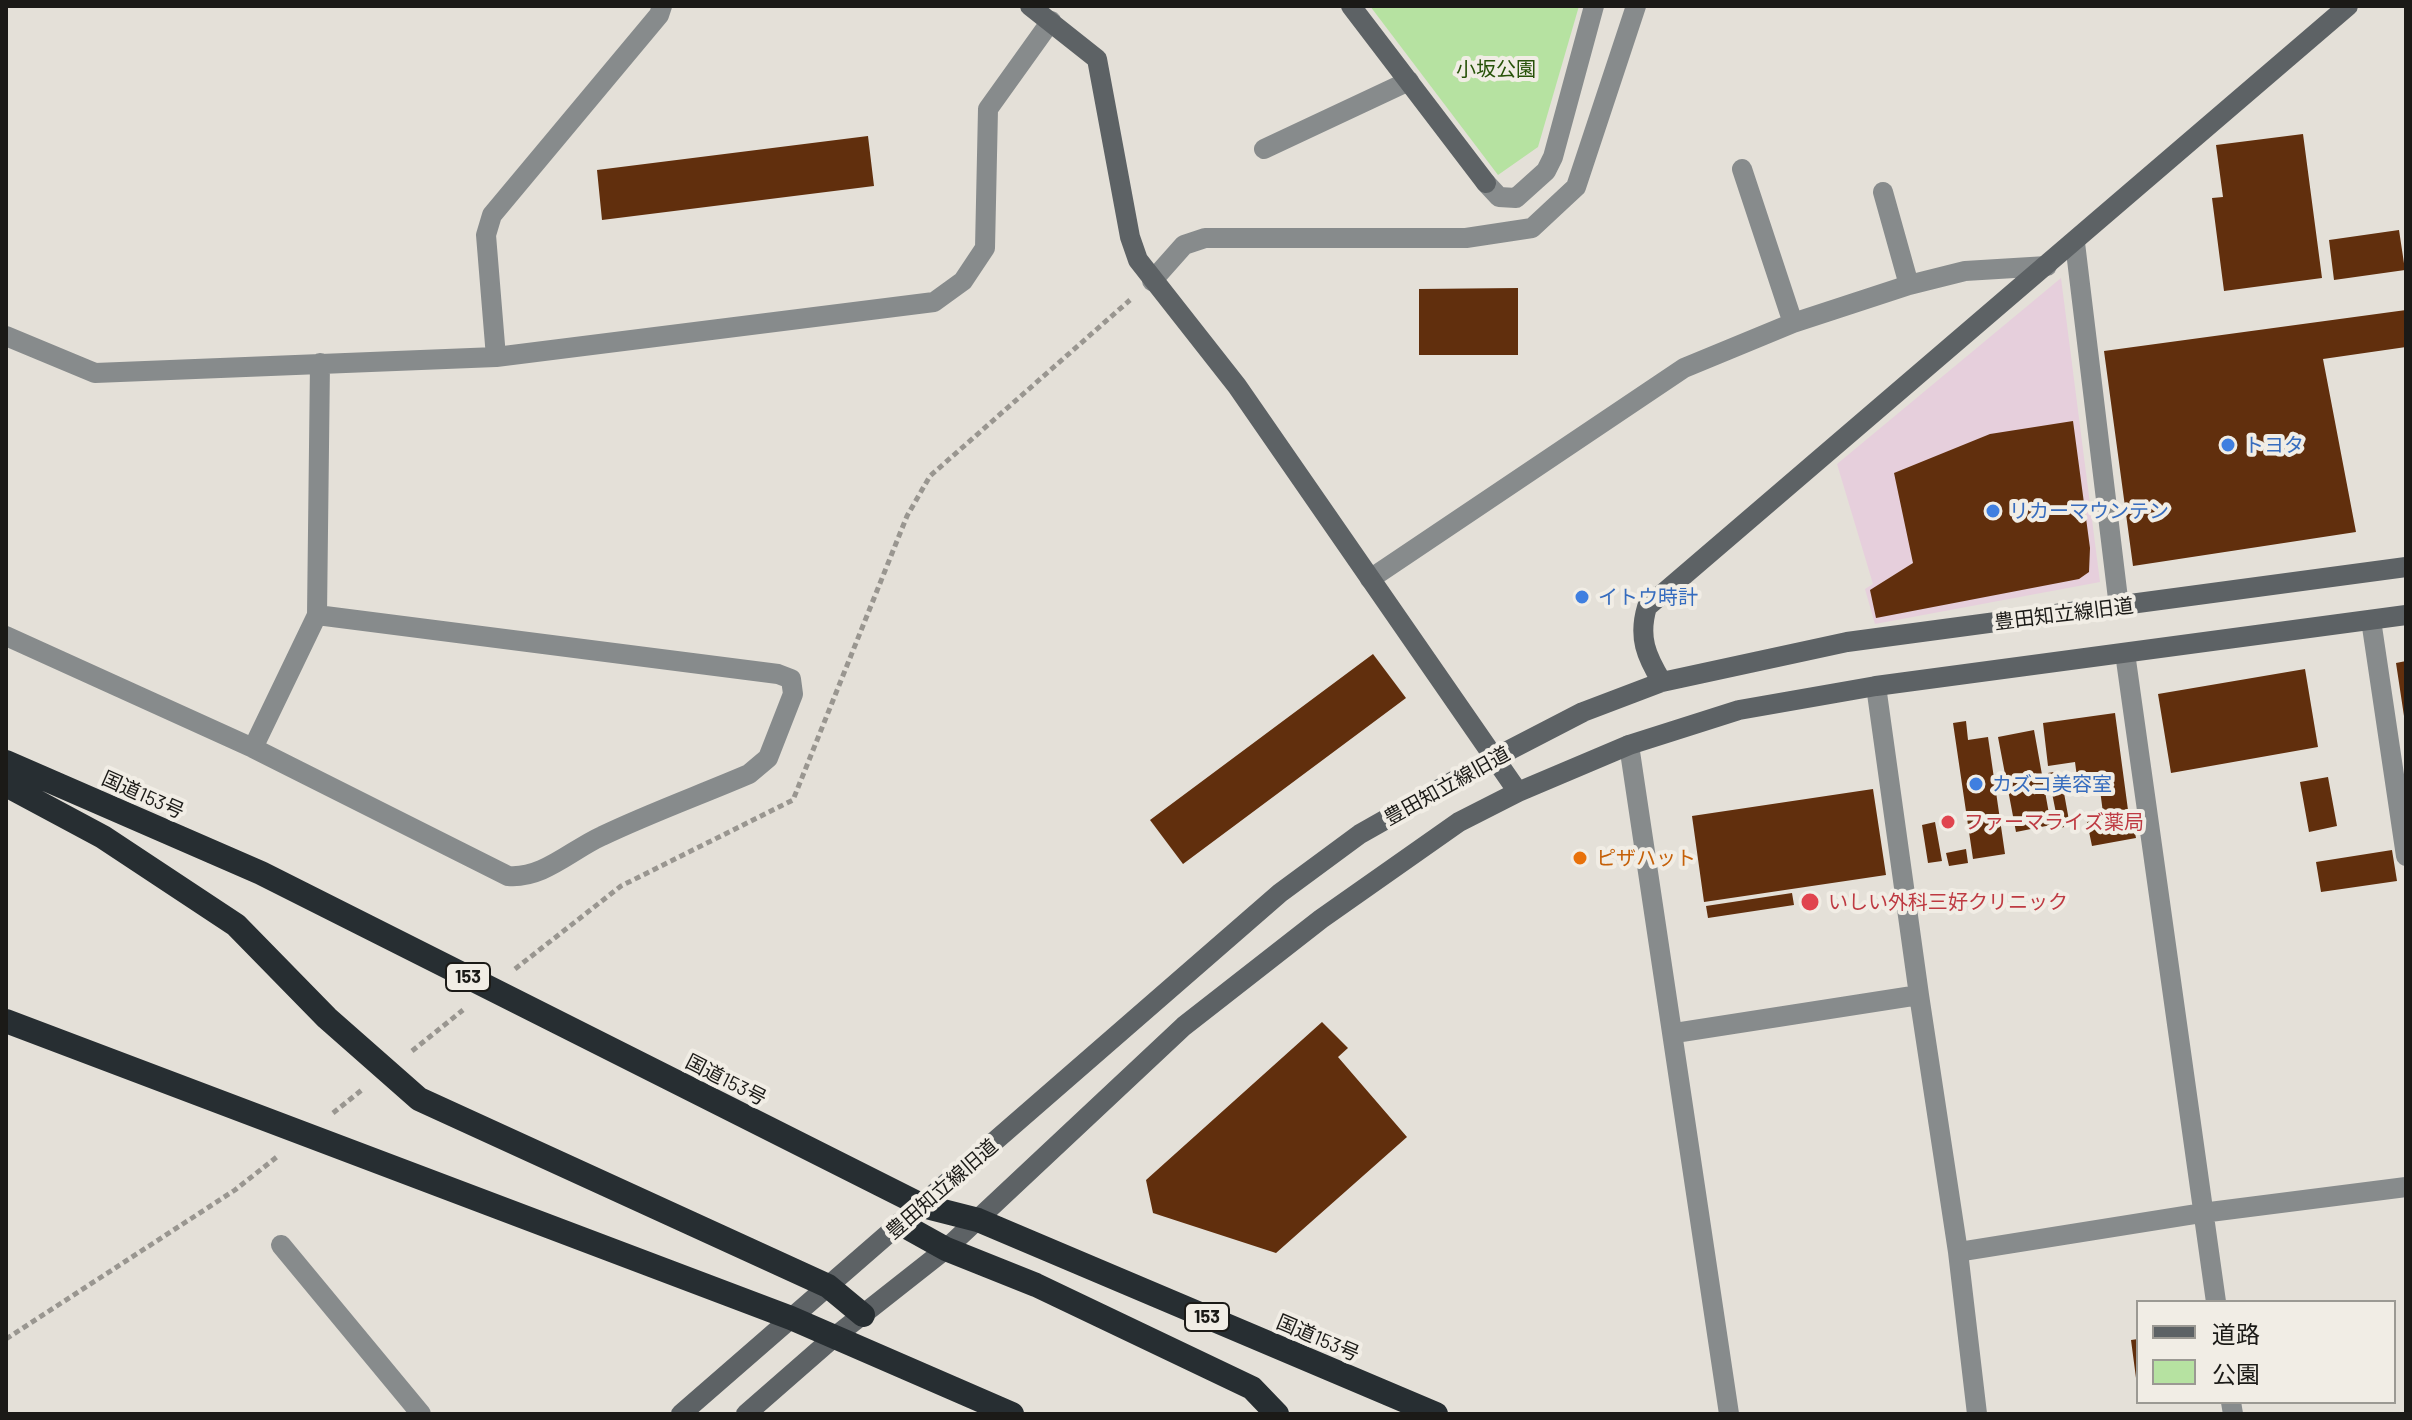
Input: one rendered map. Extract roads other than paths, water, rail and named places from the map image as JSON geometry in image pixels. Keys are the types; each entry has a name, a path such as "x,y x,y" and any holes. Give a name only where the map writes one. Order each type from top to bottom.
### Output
{"highway":[{"name":"国道153号","path":"6,762 261,873 923,1206 978,1220 1436,1414"},
{"path":"6,785 103,837 236,925 327,1018 419,1099 828,1286 863,1315"},
{"path":"6,1021 791,1318 1012,1414"},
{"name":"153","path":"901,1224 946,1249 1036,1285 1252,1388 1277,1414"}],"street":[{"path":"496,357 486,235 492,215 649,27 662,6"},
{"path":"1030,6 1097,59 1130,237 1138,260 1237,386 1518,792"},
{"path":"1351,6 1486,183 1499,197 1516,198 1546,171 1594,6"},
{"path":"1152,281 1184,245 1205,238 1466,238 1532,228 1576,187 1636,6"},
{"path":"1662,682 1643,647 1641,626 1647,607 2348,6"},
{"path":"6,336 95,373 496,357 934,302 963,281 985,248 988,109 1051,21"},
{"path":"1264,149 1409,81"},
{"path":"1742,169 1793,323"},
{"path":"1883,192 1909,285"},
{"path":"2075,243 2119,607"},
{"path":"1370,579 1684,368 1793,323 1909,285 1965,271 2047,266"},
{"path":"253,748 317,615 320,363"},
{"name":"豊田知立線旧道","path":"681,1414 1280,893 1360,834 1583,712 1662,682 1847,642 2406,567"},
{"path":"6,636 253,748 508,876 521,877 536,873 600,837 749,774 768,758 793,694 791,679 778,674 317,615"},
{"name":"豊田知立線旧道","path":"746,1414 833,1338 946,1249 1184,1026 1321,919 1459,822 1518,792 1629,745 1722,714 1876,686 2406,615"},
{"path":"2371,620 2406,856"},
{"path":"2125,653 2216,1300"},
{"path":"1876,686 1958,1252 1977,1414"},
{"path":"1629,745 1675,1033 1729,1414"},
{"path":"1675,1033 1919,995"},
{"path":"1958,1252 2202,1213 2406,1187"},
{"path":"281,1245 421,1414"}],"place":[{"name":"トヨタ","path":"2228,445"},
{"name":"リカーマウンテン","path":"1993,511"},
{"name":"イトウ時計","path":"1582,597"},
{"name":"カズコ美容室","path":"1976,784"},
{"name":"ファーマライズ薬局","path":"1948,822"},
{"name":"ピザハット","path":"1580,858"},
{"name":"いしい外科三好クリニック","path":"1810,902"}],"park label":[{"name":"小坂公園","path":"1496,69"}]}
